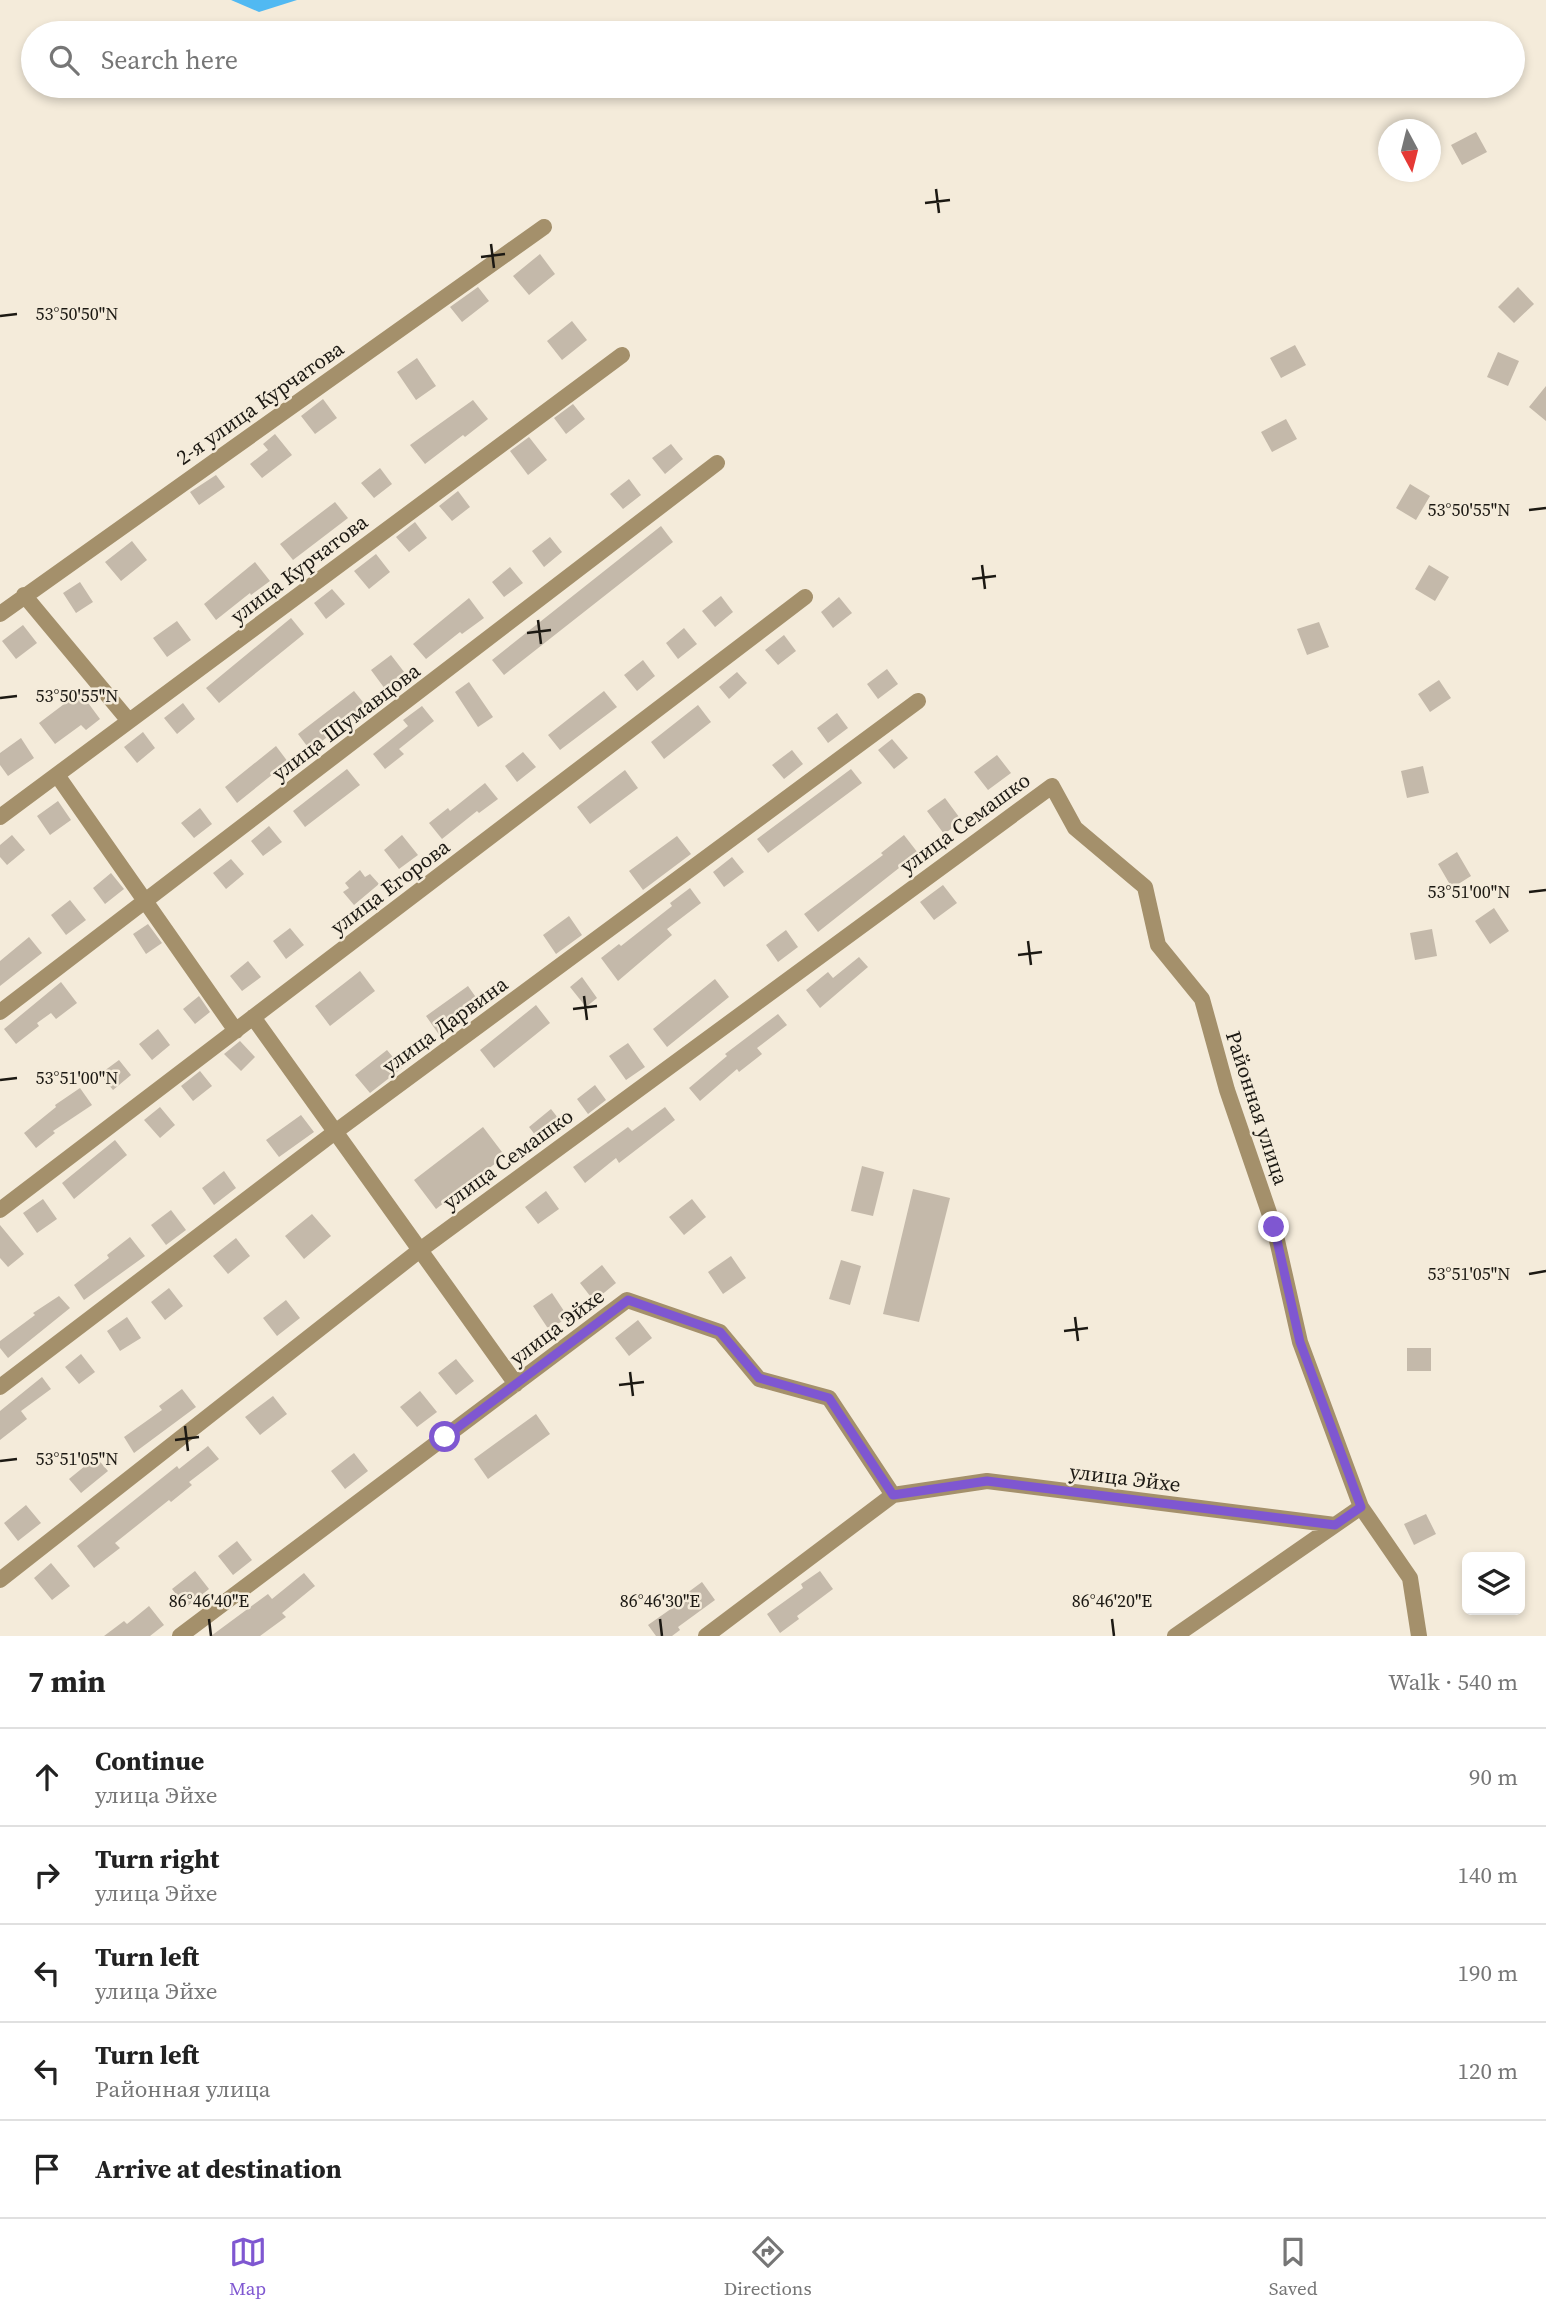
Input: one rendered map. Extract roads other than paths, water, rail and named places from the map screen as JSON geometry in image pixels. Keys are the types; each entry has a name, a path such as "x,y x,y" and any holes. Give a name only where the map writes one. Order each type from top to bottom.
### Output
{"street":[{"name":"2-я улица Курчатова","path":"0,614 544,228"},
{"name":"улица Курчатова","path":"0,817 622,355"},
{"name":"улица Шумавцова","path":"0,1012 718,463"},
{"path":"24,595 129,722"},
{"name":"улица Егорова","path":"0,1210 805,597"},
{"name":"улица Дарвина","path":"0,1387 335,1132 918,701"},
{"path":"57,775 236,1031"},
{"name":"улица Семашко","path":"0,1580 420,1250 1052,786"},
{"name":"Районная улица","path":"1052,786 1074,828 1145,887 1158,945 1202,999 1227,1090 1274,1227 1300,1342 1361,1507 1410,1578 1419,1636"},
{"path":"253,1017 516,1384"},
{"name":"улица Эйхе","path":"180,1636 628,1300 720,1332 759,1378 829,1398 893,1495 987,1481 1335,1525"},
{"path":"706,1636 893,1495"},
{"path":"1175,1636 1361,1507"}],"water":[{"path":"231,0 297,0 259,12"}]}
